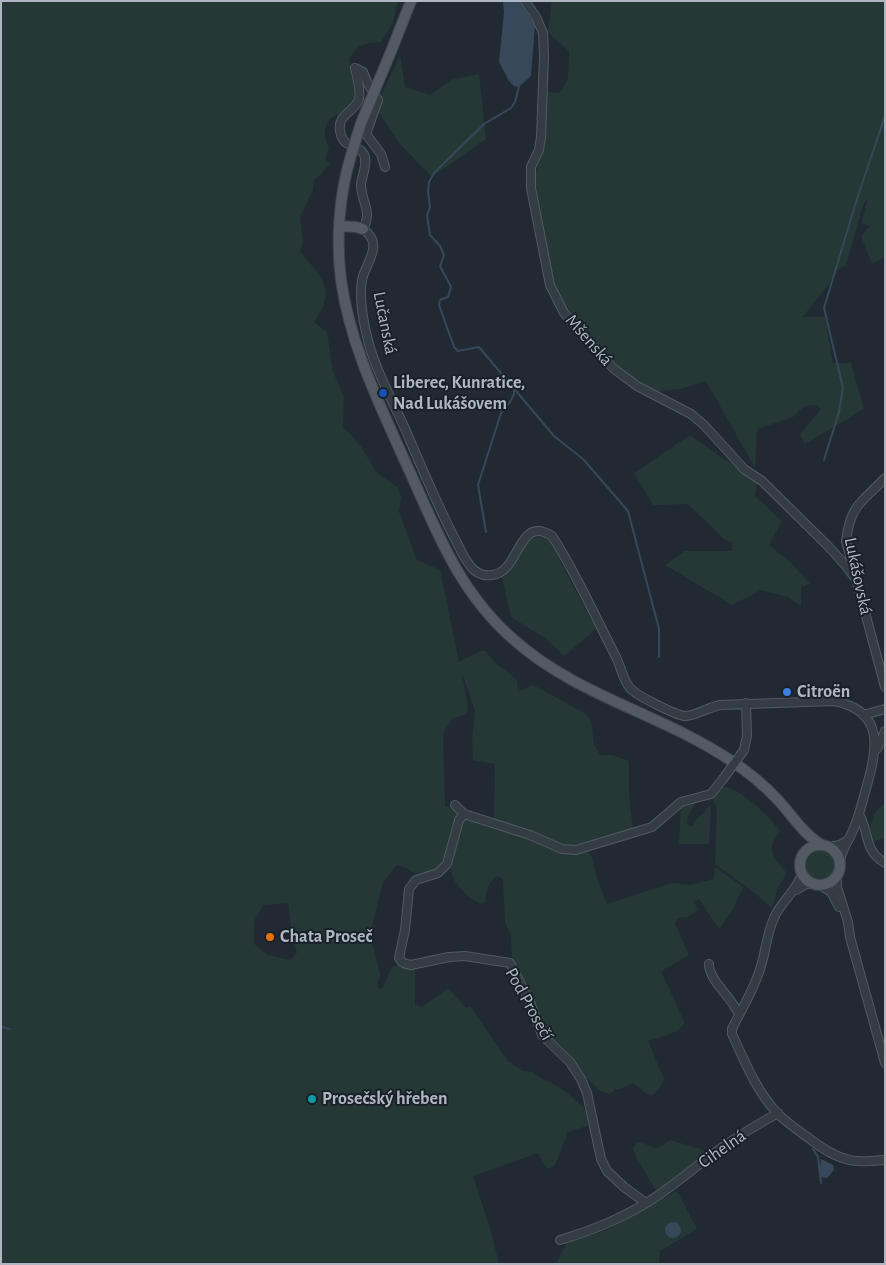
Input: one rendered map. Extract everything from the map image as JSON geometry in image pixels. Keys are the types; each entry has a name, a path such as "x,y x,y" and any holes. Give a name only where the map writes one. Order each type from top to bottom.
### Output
{"main road":[{"path":"411,1 364,117 347,170 339,226 341,278 351,325 361,358 449,559 491,619 532,655 570,678 713,749 748,773 778,800 814,840 836,853 840,862 839,872 829,883 817,884 806,879 802,872 801,862 806,846 804,837 791,815"},
{"path":"339,226 363,229"},
{"path":"805,852 813,847 826,846"}],"street":[{"name":"Mšenská","path":"525,1 543,32 544,56 541,138 539,150 531,166 531,188 550,285 564,313 624,378 691,414 704,425 744,469 762,481 828,546 855,578"},
{"path":"363,229 368,214 361,189 365,156 360,150 344,141 339,126 343,116 354,107 359,98 355,68 363,72 377,98 377,104 365,131 381,154 385,167"},
{"name":"Lučanská","path":"363,229 370,235 374,246 372,257 362,279 361,292 364,318 371,349 389,397 430,488 466,560 480,574 486,576 497,574 507,568 521,543 529,534 537,530 545,531 556,542 631,690 677,714 690,716 710,707 746,703"},
{"name":"Lukášovská","path":"885,478 855,508 848,524 846,541 885,687"},
{"path":"455,805 464,814 530,835 562,849 576,850 652,827 681,802 711,794 723,779 744,750 747,736 746,703 834,701 850,706 863,715 870,725 873,732 875,754"},
{"path":"863,715 885,709"},
{"path":"840,862 841,855 859,814 875,754 885,731"},
{"name":"Pod Prosečí","path":"464,814 459,820 447,864 438,873 416,880 409,889 399,958 404,963 410,965 449,957 465,956 510,963 530,1002 542,1035 570,1062 587,1093 601,1159 606,1171 619,1184 646,1203"},
{"path":"859,814 869,848 877,858 885,863"},
{"path":"826,846 840,845 850,838"},
{"path":"802,872 797,885 783,901 774,919 753,988 732,1029 732,1034 746,1068 778,1113 815,1143 838,1157 853,1161 885,1160"},
{"path":"837,876 837,888 848,922 850,937"},
{"path":"790,894 803,885 817,884 830,892 836,900 850,937 885,1063"},
{"path":"709,964 712,975 728,996 739,1015"},
{"name":"Cihelná","path":"560,1240 600,1227 646,1203 707,1158 778,1113"}],"green space":[{"path":"1,1 398,1 393,23 381,42 362,45 356,49 349,59 354,88 353,102 350,107 328,122 325,139 329,147 325,160 331,163 314,181 313,190 300,217 303,242 300,252 320,276 325,289 324,304 314,322 327,332 333,372 344,396 343,426 362,448 377,473 398,488 401,497 399,512 417,560 440,570 459,662 481,651 485,651 517,680 520,690 522,691 531,685 537,687 586,714 591,720 594,745 600,755 612,755 629,761 629,796 633,830 571,849 495,821 495,764 473,760 472,741 475,711 462,673 468,708 467,714 453,718 443,733 445,806 459,811 447,861 438,871 414,873 397,865 383,882 370,934 380,975 377,987 382,989 392,967 399,964 415,967 415,1005 422,1007 448,988 466,1008 470,1006 508,1061 523,1071 533,1072 543,1080 550,1082 567,1093 588,1112 589,1122 587,1126 568,1132 555,1165 547,1169 538,1153 473,1176 490,1228 499,1264 1,1264","holes":["288,903 297,953 290,960 268,955 254,944 254,921 264,905"]},
{"path":"552,1 885,1 885,257 872,264 861,236 870,226 862,223 867,200 862,208 846,265 838,269 829,284 801,319 804,317 825,317 833,363 851,363 864,409 805,444 800,435 821,409 815,405 803,407 793,417 757,429 755,468 706,381 680,389 651,392 617,366 566,311 556,288 536,205 534,182 542,153 545,91 559,93 568,79 569,51 548,32"},
{"path":"400,55 405,87 430,95 451,80 479,74 486,139 432,177 399,143 378,111 382,94"},
{"path":"690,435 757,482 755,496 782,521 769,545 791,563 810,584 801,587 801,606 788,597 761,590 732,605 665,565 685,551 732,551 732,542 725,540 688,504 653,505 634,473"},
{"path":"537,537 544,537 549,540 596,629 564,656 546,639 511,617 502,578 513,567 525,545"},
{"path":"724,787 738,792 746,798 763,812 780,831 773,842 772,850 775,858 786,872 778,887 771,908 756,894 715,864 717,807 713,800"},
{"path":"693,800 695,804 688,816 687,824 690,826 693,826 697,818 704,814 708,806 711,807 709,844 679,844 681,805"},
{"path":"885,804 885,837 872,843 870,832 872,821 876,811"},
{"path":"467,818 514,832 562,853 589,852 607,904 672,883 690,885 714,879 715,867 743,887 733,909 719,929 699,899 694,902 698,910 686,918 677,919 675,924 689,955 661,971 685,1023 678,1030 648,1041 664,1079 660,1088 653,1095 647,1094 633,1083 620,1089 615,1089 610,1094 600,1091 578,1066 546,1036 512,957 511,934 505,923 503,880 498,876 494,878 488,887 485,903 481,904 462,890 452,875 451,869 460,825"},
{"path":"821,851 832,855 836,866 832,877 821,881 810,877 806,866 810,855"},
{"path":"670,1140 704,1150 703,1159 674,1183 656,1191 637,1159 633,1148 637,1143 642,1142 657,1148"},
{"path":"677,1191 697,1229 660,1251 659,1264 556,1264 566,1243 607,1230"}],"water":[{"path":"503,1 519,1 535,25 531,76 519,87 514,86 509,81 499,62 504,12"},
{"path":"821,1159 833,1165 834,1170 827,1178 819,1177"},
{"path":"670,1222 676,1222 681,1227 679,1236 670,1238 665,1233 665,1227"}],"waterway":[{"path":"519,86 515,102 511,108 484,124 434,173 429,182 430,207 427,215 430,235 440,246 444,255 440,266 451,287 448,297 440,300 439,305 454,347 458,351 479,347 554,436 583,459 628,511 659,629 659,657"},
{"path":"824,460 839,412 843,388 824,308 857,199 885,116"},
{"path":"486,532 478,485 501,413 510,402 514,394 514,388"},
{"path":"1,1027 10,1029"},
{"path":"813,1149 818,1157 821,1183"}],"place":[{"name":"Liberec, Kunratice, Nad Lukášovem","path":"383,393"},
{"name":"Citroën","path":"787,692"},
{"name":"Chata Proseč","path":"270,937"},
{"name":"Prosečský hřeben","path":"312,1099"}]}
